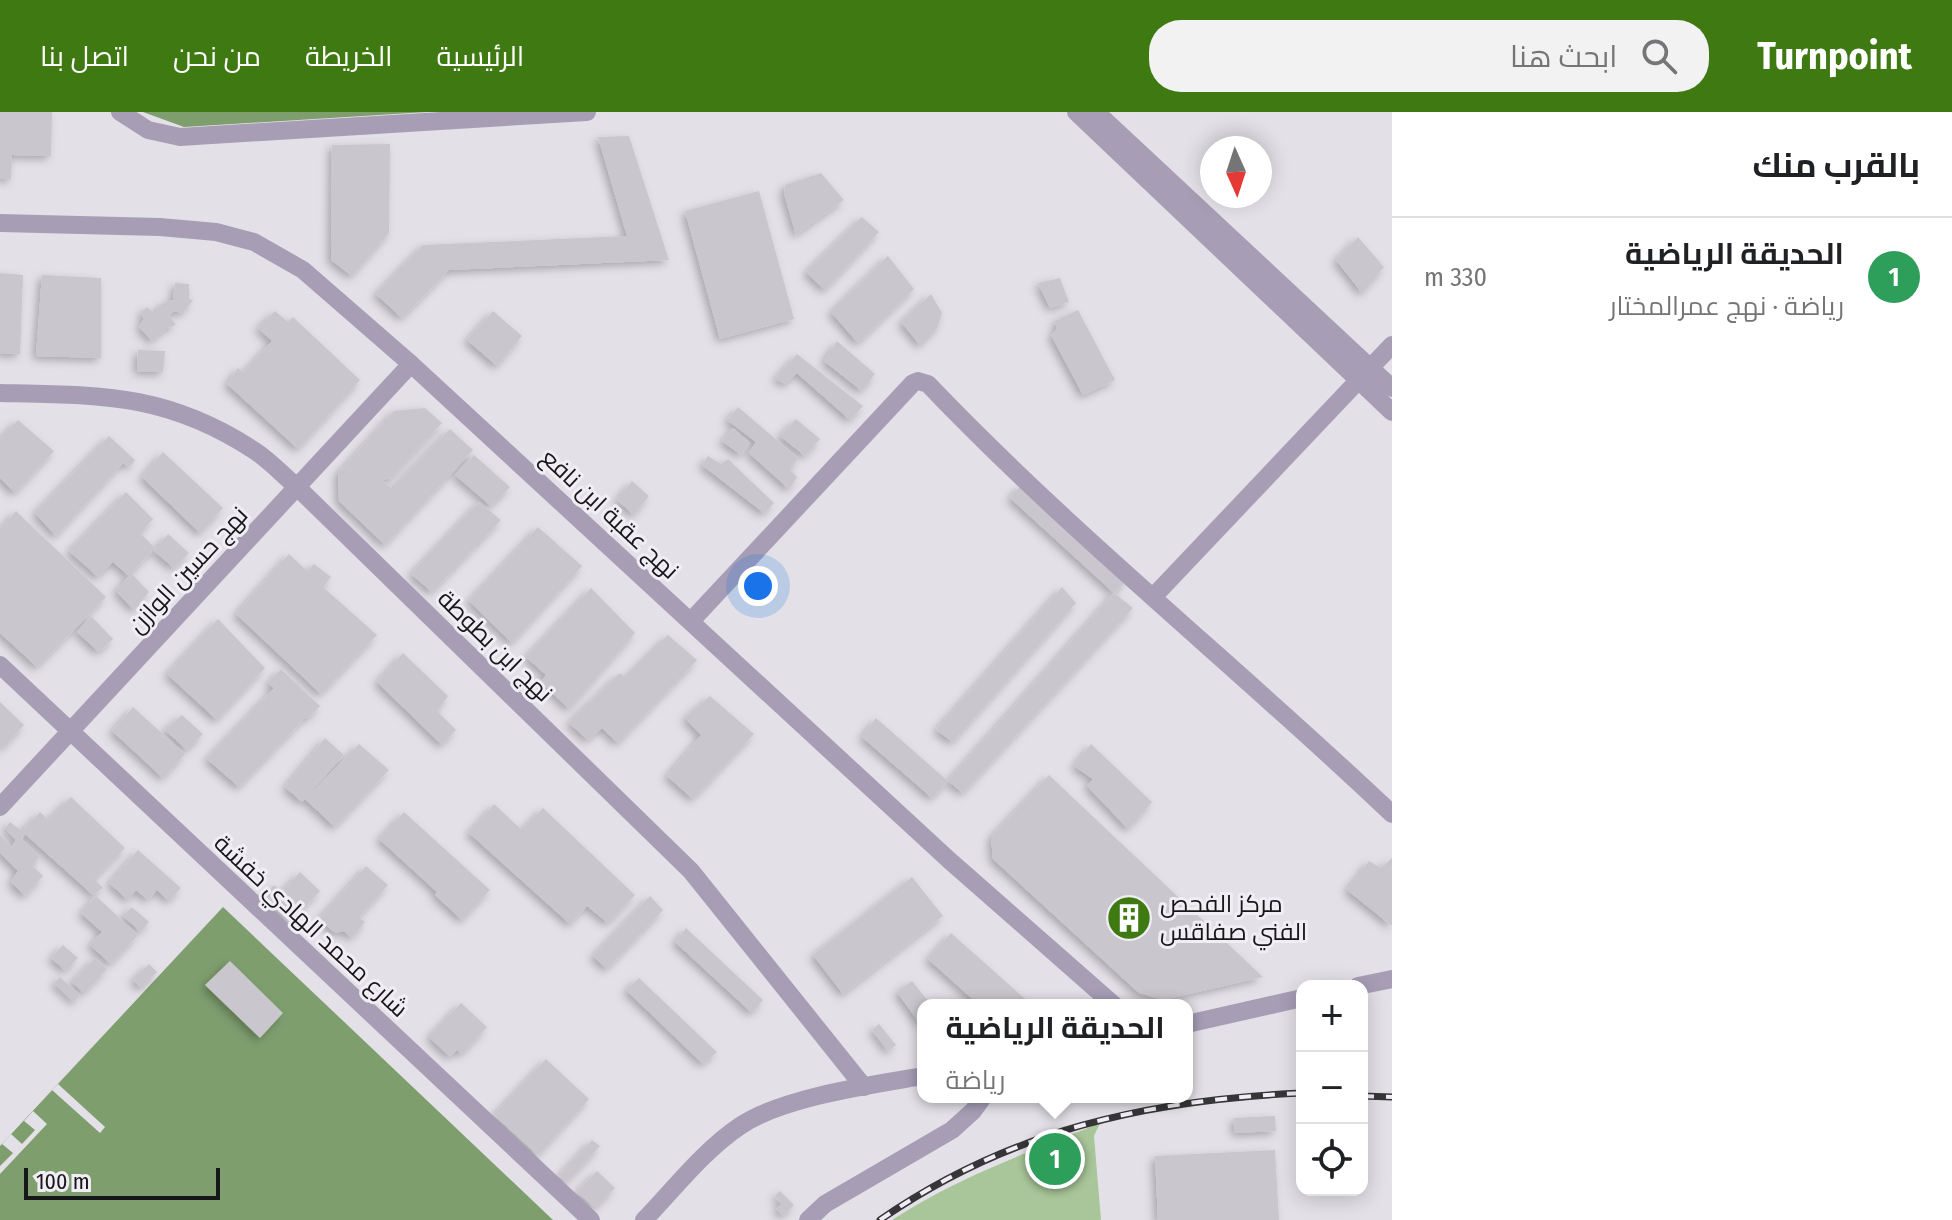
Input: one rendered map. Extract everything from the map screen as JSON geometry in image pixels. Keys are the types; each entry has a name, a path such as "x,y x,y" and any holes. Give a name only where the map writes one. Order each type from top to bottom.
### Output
{"street":[{"path":"120,112 148,130 180,137 587,112"},
{"path":"1076,112 1364,373 1392,412"},
{"path":"1096,112 1258,274"},
{"name":"نهج عقبة ابن نافع","path":"0,223 160,227 216,232 254,242 303,270 411,364 949,860 1107,999"},
{"path":"1154,596 1392,345"},
{"name":"نهج حسين الوازن","path":"0,807 411,364"},
{"path":"1364,373 1392,388"},
{"path":"691,621 918,381 928,384 989,449 1310,736 1392,814"},
{"name":"نهج ابن بطوطة","path":"0,393 97,395 137,400 204,421 257,452 297,487 691,871 864,1087"},
{"name":"شارع محمد الهادي خفشة","path":"0,665 591,1220"},
{"path":"1368,984 1392,979"},
{"path":"1193,1023 1296,999"},
{"path":"644,1220 707,1154 740,1126 784,1106 917,1077"},
{"path":"808,1220 837,1197 952,1130 979,1103"}],"shaded area":[{"path":"143,112 427,112 184,127"},
{"path":"223,907 553,1220 0,1220 0,1146"},
{"path":"1100,1123 1094,1136 1101,1220 892,1220 967,1178"}],"pier":[{"path":"58,1084 105,1127 100,1133 52,1090"},
{"path":"33,1111 47,1124 0,1174 0,1166 13,1153 2,1144 11,1134 22,1144 35,1130 24,1121"}],"building":[{"path":"0,112 52,112 51,156 12,155 11,179 0,179"},
{"path":"629,136 669,260 449,270 402,318 376,294 423,245 627,236 598,137"},
{"path":"390,144 389,233 352,276 331,260 332,145"},
{"path":"821,173 844,200 796,235 784,194 785,185"},
{"path":"759,191 794,319 720,339 685,211"},
{"path":"862,217 879,232 825,290 806,272"},
{"path":"1358,237 1384,267 1362,293 1336,260"},
{"path":"888,256 914,289 858,343 831,312"},
{"path":"0,273 23,275 20,354 0,353"},
{"path":"42,275 101,278 101,358 36,356"},
{"path":"1060,278 1069,302 1050,308 1038,283"},
{"path":"175,283 189,284 189,299 193,300 183,313 174,311 169,315 176,325 167,328 152,341 139,327 144,319 141,312 147,307 155,314 161,304 173,300"},
{"path":"931,294 942,313 937,328 920,345 901,322"},
{"path":"1078,310 1115,380 1083,395 1051,335 1057,329 1055,321"},
{"path":"275,311 288,322 293,317 360,380 298,449 227,384 238,368 244,372 272,341 258,328"},
{"path":"493,311 522,336 497,366 467,340"},
{"path":"837,341 875,374 862,391 824,361"},
{"path":"138,350 165,351 163,372 137,371"},
{"path":"797,354 863,406 850,420 797,373 786,384 775,379"},
{"path":"738,407 798,458 790,470 797,477 789,489 749,453 756,442 727,420"},
{"path":"425,408 442,423 391,478 382,480 393,489 450,429 473,450 385,545 339,501 338,473 394,411"},
{"path":"796,419 820,439 805,456 780,436"},
{"path":"18,420 54,451 15,493 0,478 0,438"},
{"path":"733,428 750,443 741,455 722,441"},
{"path":"109,436 135,460 130,467 123,463 56,536 35,513"},
{"path":"163,452 223,508 200,533 142,477"},
{"path":"474,455 510,487 491,506 455,475"},
{"path":"708,456 721,464 728,459 774,503 764,513 702,465"},
{"path":"632,481 649,496 634,515 617,500"},
{"path":"1021,485 1127,580 1114,593 1010,498"},
{"path":"126,492 153,519 140,533 155,548 131,573 149,592 134,610 116,591 129,576 113,562 98,577 69,551"},
{"path":"479,502 501,520 432,592 411,574"},
{"path":"16,511 106,597 37,667 0,633 0,529"},
{"path":"538,527 582,566 512,643 469,601"},
{"path":"168,534 189,553 174,568 154,551"},
{"path":"289,554 307,571 314,564 331,577 323,587 377,635 321,694 236,614"},
{"path":"1062,587 1076,603 953,742 936,730"},
{"path":"591,588 635,633 569,709 541,682 546,675 526,657"},
{"path":"1114,593 1133,608 963,793 948,781"},
{"path":"91,616 113,639 99,652 77,632"},
{"path":"218,619 265,668 217,720 167,674"},
{"path":"668,635 697,660 618,743 602,728 588,740 569,723 620,673 625,678"},
{"path":"403,653 448,696 437,711 456,730 442,745 377,682"},
{"path":"281,669 320,706 308,719 299,711 305,718 239,787 207,759 274,688 268,683"},
{"path":"710,696 754,734 693,799 667,776 701,735 685,718"},
{"path":"0,702 24,725 3,748 0,745"},
{"path":"133,707 185,754 163,778 112,731"},
{"path":"182,715 203,734 187,750 165,730"},
{"path":"876,718 948,781 932,798 862,737"},
{"path":"325,738 344,755 302,802 285,787"},
{"path":"359,744 389,770 335,827 305,799"},
{"path":"1091,744 1152,802 1128,829 1087,786 1093,779 1074,766"},
{"name":"مركز الفحص الفني صفاقس","path":"1049,775 1263,977 1167,999 1139,993 993,859 991,837"},
{"path":"71,797 125,848 94,879 103,888 93,895 25,834 22,839 40,857 32,865 43,876 25,896 11,882 18,871 0,853 0,835 12,847 16,840 5,828 10,822 22,831 40,812 48,820"},
{"path":"494,804 522,830 543,808 635,895 608,923 587,906 570,924 469,833"},
{"path":"404,812 490,890 462,920 435,895 437,892 379,839"},
{"path":"138,850 181,888 169,901 157,890 148,900 136,890 128,900 109,883"},
{"path":"1392,858 1392,926 1347,890 1369,861 1381,868"},
{"path":"366,866 388,885 359,917 365,922 352,938 344,931 335,933 319,919"},
{"path":"300,872 320,891 290,922 263,897 274,885 282,892"},
{"path":"912,877 943,916 843,994 813,955"},
{"path":"96,896 138,935 111,964 90,945 102,932 81,913"},
{"path":"650,896 663,910 607,969 593,956"},
{"path":"132,907 149,922 141,932 123,916"},
{"path":"686,928 763,1000 752,1013 675,942"},
{"path":"951,933 1025,999 972,999 928,959"},
{"path":"63,945 78,958 66,971 51,958"},
{"path":"95,958 107,969 84,993 72,982"},
{"path":"230,961 283,1013 260,1038 205,985"},
{"path":"149,964 157,972 141,988 133,980"},
{"path":"60,977 80,995 74,1002 54,983"},
{"path":"639,978 717,1052 703,1064 626,990"},
{"path":"912,981 926,999 917,999 917,1020 897,992"},
{"path":"461,1003 487,1027 462,1054 457,1050 450,1057 429,1037"},
{"path":"879,1024 896,1045 888,1051 872,1030"},
{"path":"546,1059 589,1099 538,1155 494,1115"},
{"path":"1275,1116 1276,1131 1235,1133 1234,1118"},
{"path":"592,1140 600,1146 567,1182 559,1176"},
{"path":"1275,1150 1279,1220 1158,1220 1155,1156"},
{"path":"597,1171 615,1188 595,1208 577,1192"},
{"path":"780,1191 794,1205 783,1216 776,1209 782,1204 775,1196"}],"railway":[{"path":"1193,1103 1296,1093"},
{"path":"1368,1096 1392,1097"},
{"path":"880,1220 929,1189 979,1163 1030,1142 1082,1125 1189,1103"}],"place":[{"name":"مركز الفحص الفني صفاقس","path":"1129,918"},
{"name":"الحديقة الرياضية","path":"1055,1159"}]}
